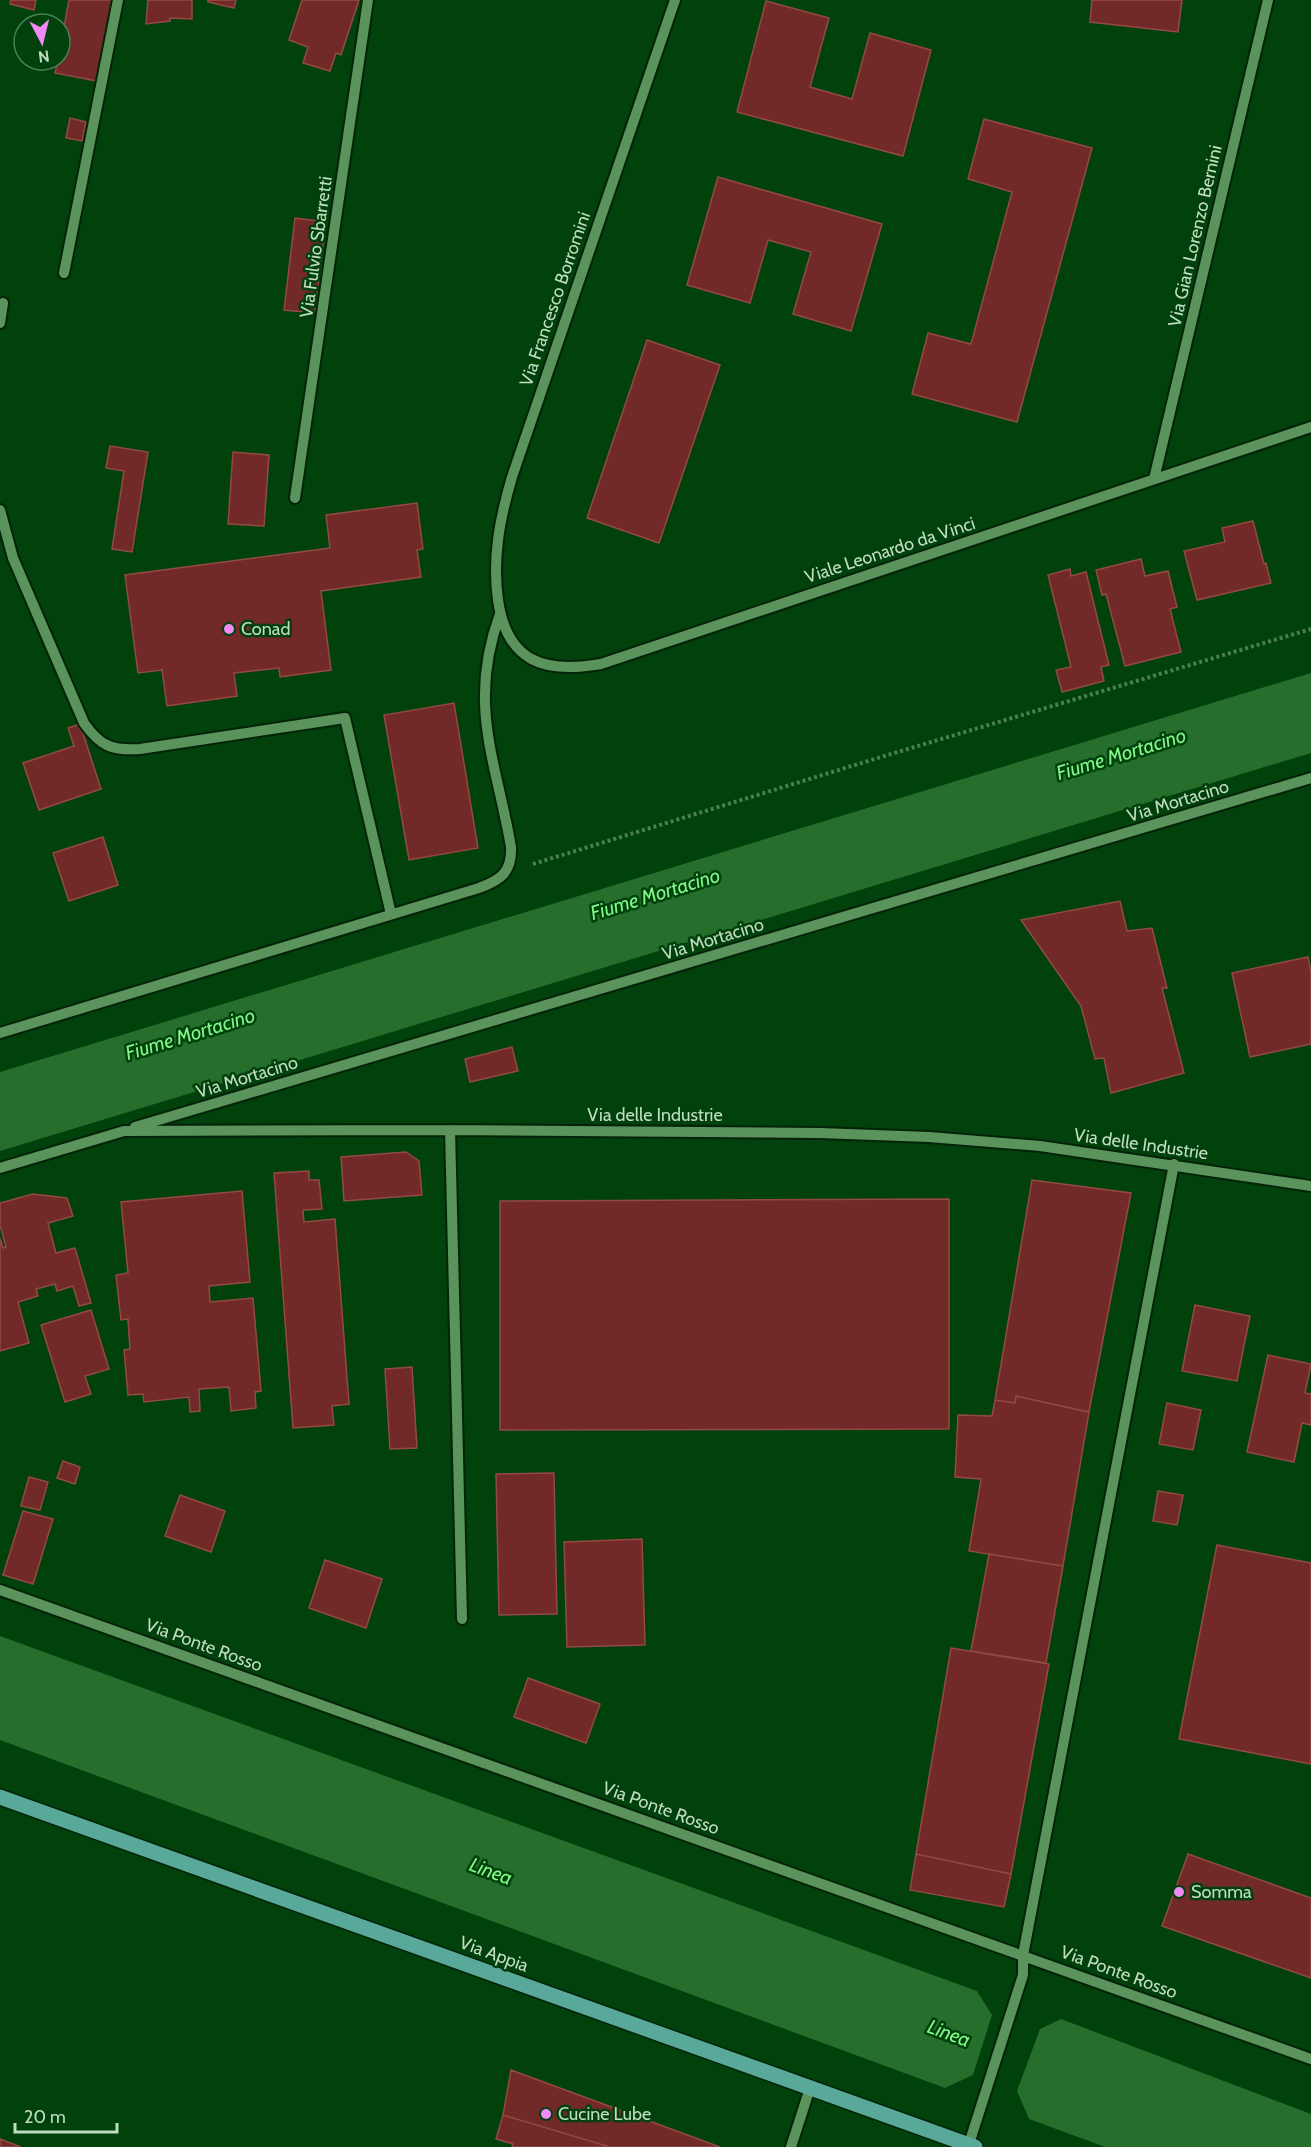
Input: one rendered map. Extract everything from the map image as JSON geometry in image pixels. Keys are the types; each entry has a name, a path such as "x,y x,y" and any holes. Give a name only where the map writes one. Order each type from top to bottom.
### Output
{"main road":[{"name":"Via Appia","path":"0,1797 970,2146"}],"street":[{"path":"64,273 118,0"},
{"name":"Via Fulvio Sbarretti","path":"295,498 368,0"},
{"name":"Via Francesco Borromini","path":"500,614 495,575 496,539 506,497 675,0"},
{"name":"Via Gian Lorenzo Bernini","path":"1154,479 1268,0"},
{"path":"0,323 3,303"},
{"name":"Viale Leonardo da Vinci","path":"500,614 510,640 530,658 571,668 601,664 1311,427"},
{"path":"0,510 13,558 84,723 98,741 116,748 140,748 345,718 392,914"},
{"path":"0,1033 479,888 490,884 506,872 510,863 511,847 489,747 484,708 485,675 491,640 500,614"},
{"name":"Via Mortacino","path":"123,1131 1311,778"},
{"path":"450,1130 462,1619"},
{"name":"Via delle Industrie","path":"0,1168 123,1131 450,1130 886,1135 1040,1146 1311,1186"},
{"path":"970,2146 974,2124 1023,1975 1023,1955 1174,1164"},
{"name":"Via Ponte Rosso","path":"0,1590 1311,2059"},
{"path":"791,2147 810,2088"}],"path":[{"path":"506,872 1311,629"}],"water":[{"name":"Fiume Mortacino","path":"1311,673 1311,753 0,1151 0,1072"},
{"name":"Linea","path":"0,1636 977,1991 992,2015 973,2075 945,2088 0,1740"},
{"path":"1061,2019 1311,2114 1311,2147 1105,2147 1029,2119 1017,2091 1040,2029"}],"building":[{"path":"11,0 36,0 34,10 10,4"},
{"path":"69,0 113,0 97,81 55,73 72,72 72,12 67,12"},
{"path":"148,0 192,0 192,19 170,18 170,21 146,24"},
{"path":"208,0 236,0 234,8 208,2"},
{"path":"302,0 359,0 341,55 336,53 330,71 303,63 308,47 289,40"},
{"path":"1092,0 1182,0 1178,32 1090,22"},
{"path":"766,1 829,18 810,87 852,99 870,33 931,50 903,156 737,112"},
{"path":"70,118 86,122 82,141 66,138"},
{"path":"984,119 1092,148 1017,422 912,394 928,333 971,344 1012,192 968,179"},
{"path":"718,177 882,224 851,331 793,314 811,252 768,240 750,303 687,285"},
{"path":"295,218 326,222 315,313 284,310"},
{"path":"647,340 720,365 659,543 587,518"},
{"path":"110,446 148,452 132,552 112,549 124,471 106,468"},
{"path":"233,452 269,455 264,526 228,524"},
{"name":"Conad","path":"417,503 423,549 417,550 421,577 321,591 331,670 280,677 279,668 234,673 237,696 167,706 162,670 138,673 125,575 330,548 326,515"},
{"path":"1253,521 1271,583 1197,600 1184,551 1225,542 1222,528"},
{"path":"1141,559 1145,576 1168,571 1177,607 1170,609 1181,652 1125,666 1106,594 1102,595 1096,570"},
{"path":"1070,569 1071,576 1086,572 1109,665 1101,667 1104,681 1062,692 1056,670 1071,667 1048,575"},
{"path":"454,703 478,848 409,860 384,715"},
{"path":"80,724 101,789 39,810 23,763 74,746 68,728"},
{"path":"103,837 118,885 69,901 53,853"},
{"path":"1120,901 1127,931 1152,928 1167,988 1162,988 1184,1073 1111,1093 1104,1058 1095,1059 1081,1006 1021,920"},
{"path":"1308,957 1311,972 1311,1044 1250,1057 1232,973"},
{"path":"512,1047 518,1071 470,1082 465,1059"},
{"path":"406,1152 419,1161 422,1195 344,1201 341,1157"},
{"path":"309,1171 309,1180 319,1180 322,1209 303,1210 304,1222 335,1219 349,1404 332,1406 334,1425 293,1428 274,1173"},
{"path":"1032,1180 1131,1193 1089,1412 1016,1396 1015,1403 995,1400"},
{"path":"242,1191 250,1282 209,1286 210,1302 253,1298 261,1391 255,1392 256,1408 231,1411 229,1387 199,1389 200,1411 190,1412 189,1397 144,1402 143,1394 128,1395 124,1350 130,1349 128,1319 121,1320 116,1275 128,1273 121,1202"},
{"path":"33,1194 67,1198 73,1216 48,1223 56,1253 75,1248 91,1303 79,1306 73,1286 57,1291 55,1284 36,1289 38,1296 18,1302 29,1343 0,1351 0,1238 3,1248 6,1247 0,1225 0,1203"},
{"path":"949,1199 949,1429 500,1430 500,1201"},
{"path":"1195,1305 1250,1316 1237,1381 1182,1371"},
{"path":"91,1310 109,1369 85,1376 91,1394 65,1402 41,1325"},
{"path":"1268,1355 1311,1364 1305,1393 1311,1394 1311,1425 1302,1423 1294,1462 1247,1452"},
{"path":"412,1367 417,1448 390,1449 385,1369"},
{"path":"1016,1396 1089,1412 1063,1566 969,1551 981,1479 955,1477 958,1415 992,1416 995,1400 1015,1403"},
{"path":"1167,1403 1201,1410 1193,1450 1159,1444"},
{"path":"63,1461 80,1467 75,1484 57,1478"},
{"path":"554,1473 557,1614 499,1615 496,1474"},
{"path":"29,1477 48,1482 40,1510 21,1506"},
{"path":"1158,1491 1183,1495 1177,1525 1153,1521"},
{"path":"180,1495 225,1511 211,1552 165,1536"},
{"path":"23,1511 53,1519 33,1584 3,1575"},
{"path":"642,1539 645,1645 567,1647 564,1542"},
{"path":"1217,1545 1311,1563 1311,1764 1179,1739"},
{"path":"989,1554 1063,1566 1046,1663 971,1651"},
{"path":"325,1560 382,1579 366,1628 309,1608"},
{"path":"951,1648 1049,1664 1011,1874 916,1854"},
{"path":"528,1678 600,1704 586,1743 514,1717"},
{"path":"916,1854 1011,1874 1004,1907 910,1890"},
{"path":"1188,1854 1311,1898 1311,1978 1162,1926"},
{"path":"511,2070 720,2147 610,2147 503,2115"},
{"path":"503,2115 610,2147 512,2147 513,2144 496,2139"},
{"path":"0,2139 21,2147 0,2147"}],"place":[{"name":"Conad","path":"229,629"},
{"name":"Somma","path":"1179,1892"},
{"name":"Cucine Lube","path":"546,2114"}]}
